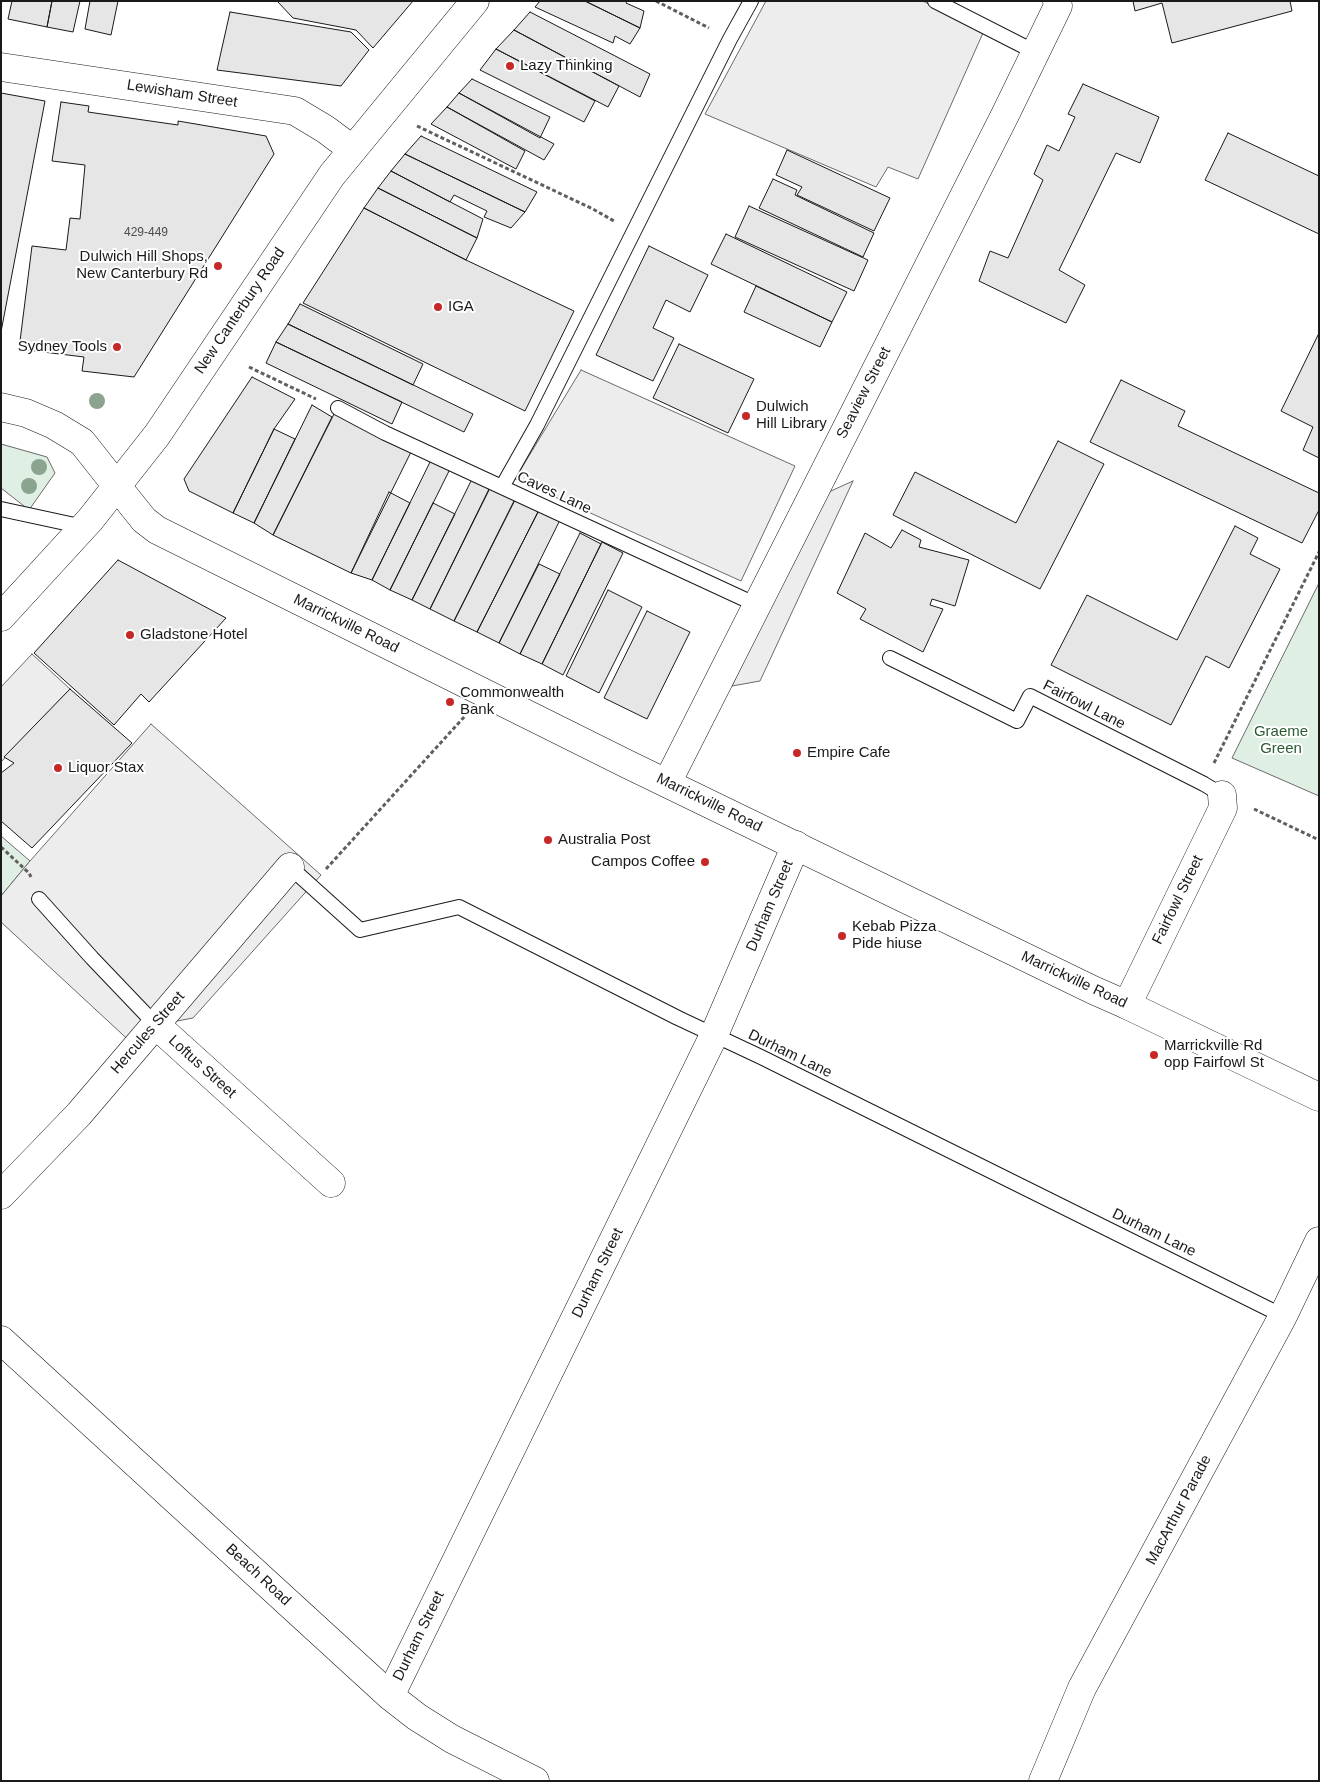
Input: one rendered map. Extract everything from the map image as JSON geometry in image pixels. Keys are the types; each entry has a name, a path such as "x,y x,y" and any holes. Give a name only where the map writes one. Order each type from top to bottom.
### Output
{"main road":[{"name":"New Canterbury Road","path":"1,617 84,527 157,435 332,175 475,1"},
{"name":"Seaview Street","path":"667,783 1036,52 1058,6 1057,1"},
{"name":"Lewisham Street","path":"1,67 296,111 352,149"},
{"name":"Marrickville Road","path":"1,407 34,416 54,425 82,442 144,520 157,530 667,783 1093,990 1319,1097"},
{"name":"Fairfowl Street","path":"1127,1005 1223,808 1213,789"},
{"name":"Durham Street","path":"390,1696 714,1035 796,845"},
{"name":"Hercules Street","path":"1,1195 79,1114 290,867"},
{"name":"Loftus Street","path":"156,1025 331,1184"},
{"name":"MacArthur Parade","path":"1042,1781 1082,1688 1283,1316 1319,1241"},
{"name":"Beach Road","path":"1,1340 390,1696 417,1717 452,1739 535,1781"}],"lane":[{"path":"502,487 537,425 751,1"},
{"path":"935,1 1036,52"},
{"name":"Caves Lane","path":"338,408 385,433 757,605"},
{"path":"1,509 84,527"},
{"name":"Fairfowl Lane","path":"890,658 1017,721 1030,696 1213,789"},
{"name":"Durham Lane","path":"290,867 360,930 459,907 1283,1316"},
{"name":"Loftus Street","path":"39,899 156,1025"}],"path":[{"path":"656,1 730,40"},
{"path":"417,126 593,210 634,232"},
{"path":"250,367 304,394"},
{"path":"1319,552 1213,789 1319,840"},
{"path":"311,886 466,714"},
{"path":"1,847 29,873 39,899"}],"green space":[{"path":"1,444 47,457 55,473 29,510 1,488"},
{"name":"Graeme Green","path":"1319,583 1319,796 1232,758"},
{"path":"1,836 30,861 1,896"}],"shaded area":[{"path":"766,1 923,1 983,33 918,179 888,167 876,187 705,114"},
{"path":"581,370 795,466 741,581 515,479"},
{"path":"853,481 760,681 732,686 822,495"},
{"path":"32,654 70,689 1,762 1,687"},
{"path":"151,724 321,875 193,1018 156,1025 136,1047 1,922 1,896"}],"building":[{"path":"12,1 52,1 47,27 8,19"},
{"path":"52,1 80,1 73,32 47,27"},
{"path":"90,1 118,1 111,35 85,29"},
{"path":"277,1 413,1 373,48 356,30 293,18"},
{"path":"540,1 585,1 640,28 630,44 615,36 613,43 535,7"},
{"path":"585,1 627,1 626,3 644,11 640,28"},
{"path":"1133,1 1290,1 1292,11 1172,43 1162,3 1135,11"},
{"path":"230,12 351,32 369,50 341,86 217,70"},
{"path":"530,12 650,74 640,97 514,30"},
{"path":"514,30 619,86 608,107 496,49"},
{"path":"496,49 595,101 584,122 480,70"},
{"path":"472,79 550,117 540,138 459,93"},
{"path":"1083,84 1159,117 1140,163 1116,153 1059,270 1085,285 1066,323 979,281 990,251 1008,258 1043,180 1034,174 1047,145 1059,151 1075,117 1068,114"},
{"path":"1,93 45,101 1,332"},
{"path":"459,93 554,144 544,160 447,107"},
{"path":"61,102 89,106 88,112 178,125 178,121 266,136 274,154 134,377 82,371 84,357 19,349 32,246 66,250 70,218 80,219 85,165 52,161"},
{"path":"447,107 525,151 516,169 431,124"},
{"path":"1228,133 1319,176 1319,234 1205,180"},
{"path":"421,136 537,192 525,212 405,154"},
{"path":"787,150 890,198 874,231 797,195 802,187 776,175"},
{"path":"405,154 525,212 511,228 484,217 487,211 454,195 450,202 391,171"},
{"path":"391,171 483,219 477,238 378,188"},
{"path":"773,179 797,190 795,195 874,233 863,257 759,208"},
{"path":"378,188 477,238 466,260 364,208"},
{"path":"749,206 868,260 854,291 735,237"},
{"name":"IGA","path":"364,208 466,260 574,311 525,411 303,303"},
{"path":"726,234 847,292 832,322 711,264"},
{"path":"649,246 708,275 690,312 666,300 653,328 674,338 653,381 596,355"},
{"path":"756,286 832,322 820,347 744,312"},
{"path":"300,304 423,364 413,385 288,324"},
{"path":"288,324 473,414 464,432 276,342"},
{"path":"1319,333 1319,458 1303,450 1313,427 1281,411"},
{"path":"276,342 402,402 392,424 266,363"},
{"path":"679,344 754,379 728,433 653,398"},
{"path":"252,377 295,399 274,429 233,513 189,491 184,479"},
{"path":"1121,380 1185,411 1178,426 1319,493 1319,510 1302,543 1090,442"},
{"path":"312,405 332,417 273,535 254,523"},
{"path":"334,414 411,452 351,573 273,535"},
{"path":"274,429 295,439 254,523 233,513"},
{"path":"1058,441 1104,464 1040,589 893,515 915,472 1016,523"},
{"path":"432,458 451,467 390,590 372,580"},
{"path":"472,479 490,487 430,609 412,600"},
{"path":"491,486 516,497 454,621 430,609"},
{"path":"389,492 410,503 372,580 351,573"},
{"path":"516,498 539,510 477,632 454,621"},
{"path":"433,503 455,514 412,600 390,590"},
{"path":"539,510 560,520 499,643 477,632"},
{"path":"1235,526 1258,538 1250,554 1280,569 1229,668 1206,656 1171,725 1051,665 1087,595 1177,640"},
{"path":"902,530 921,540 919,547 969,560 955,606 932,599 930,605 943,609 923,652 860,619 866,609 837,593 865,533 891,548"},
{"path":"580,533 601,544 542,664 520,654"},
{"path":"602,542 623,553 563,675 542,664"},
{"name":"Gladstone Hotel","path":"118,560 226,618 149,702 141,694 114,725 34,653"},
{"path":"539,564 560,574 520,654 499,643"},
{"path":"608,590 642,607 599,693 566,676"},
{"path":"647,611 690,632 647,719 604,698"},
{"name":"Liquor Stax","path":"70,689 132,743 32,848 1,821 1,773 14,763 4,757"}],"place":[{"name":"Lazy Thinking","path":"510,66"},
{"name":"Dulwich Hill Shops, New Canterbury Rd","path":"218,266"},
{"name":"IGA","path":"438,307"},
{"name":"Sydney Tools","path":"117,347"},
{"name":"Dulwich Hill Library","path":"746,416"},
{"name":"Gladstone Hotel","path":"130,635"},
{"name":"Commonwealth Bank","path":"450,702"},
{"name":"Empire Cafe","path":"797,753"},
{"name":"Liquor Stax","path":"58,768"},
{"name":"Australia Post","path":"548,840"},
{"name":"Campos Coffee","path":"705,862"},
{"name":"Kebab Pizza Pide hiuse","path":"842,936"},
{"name":"Marrickville Rd opp Fairfowl St","path":"1154,1055"}]}
